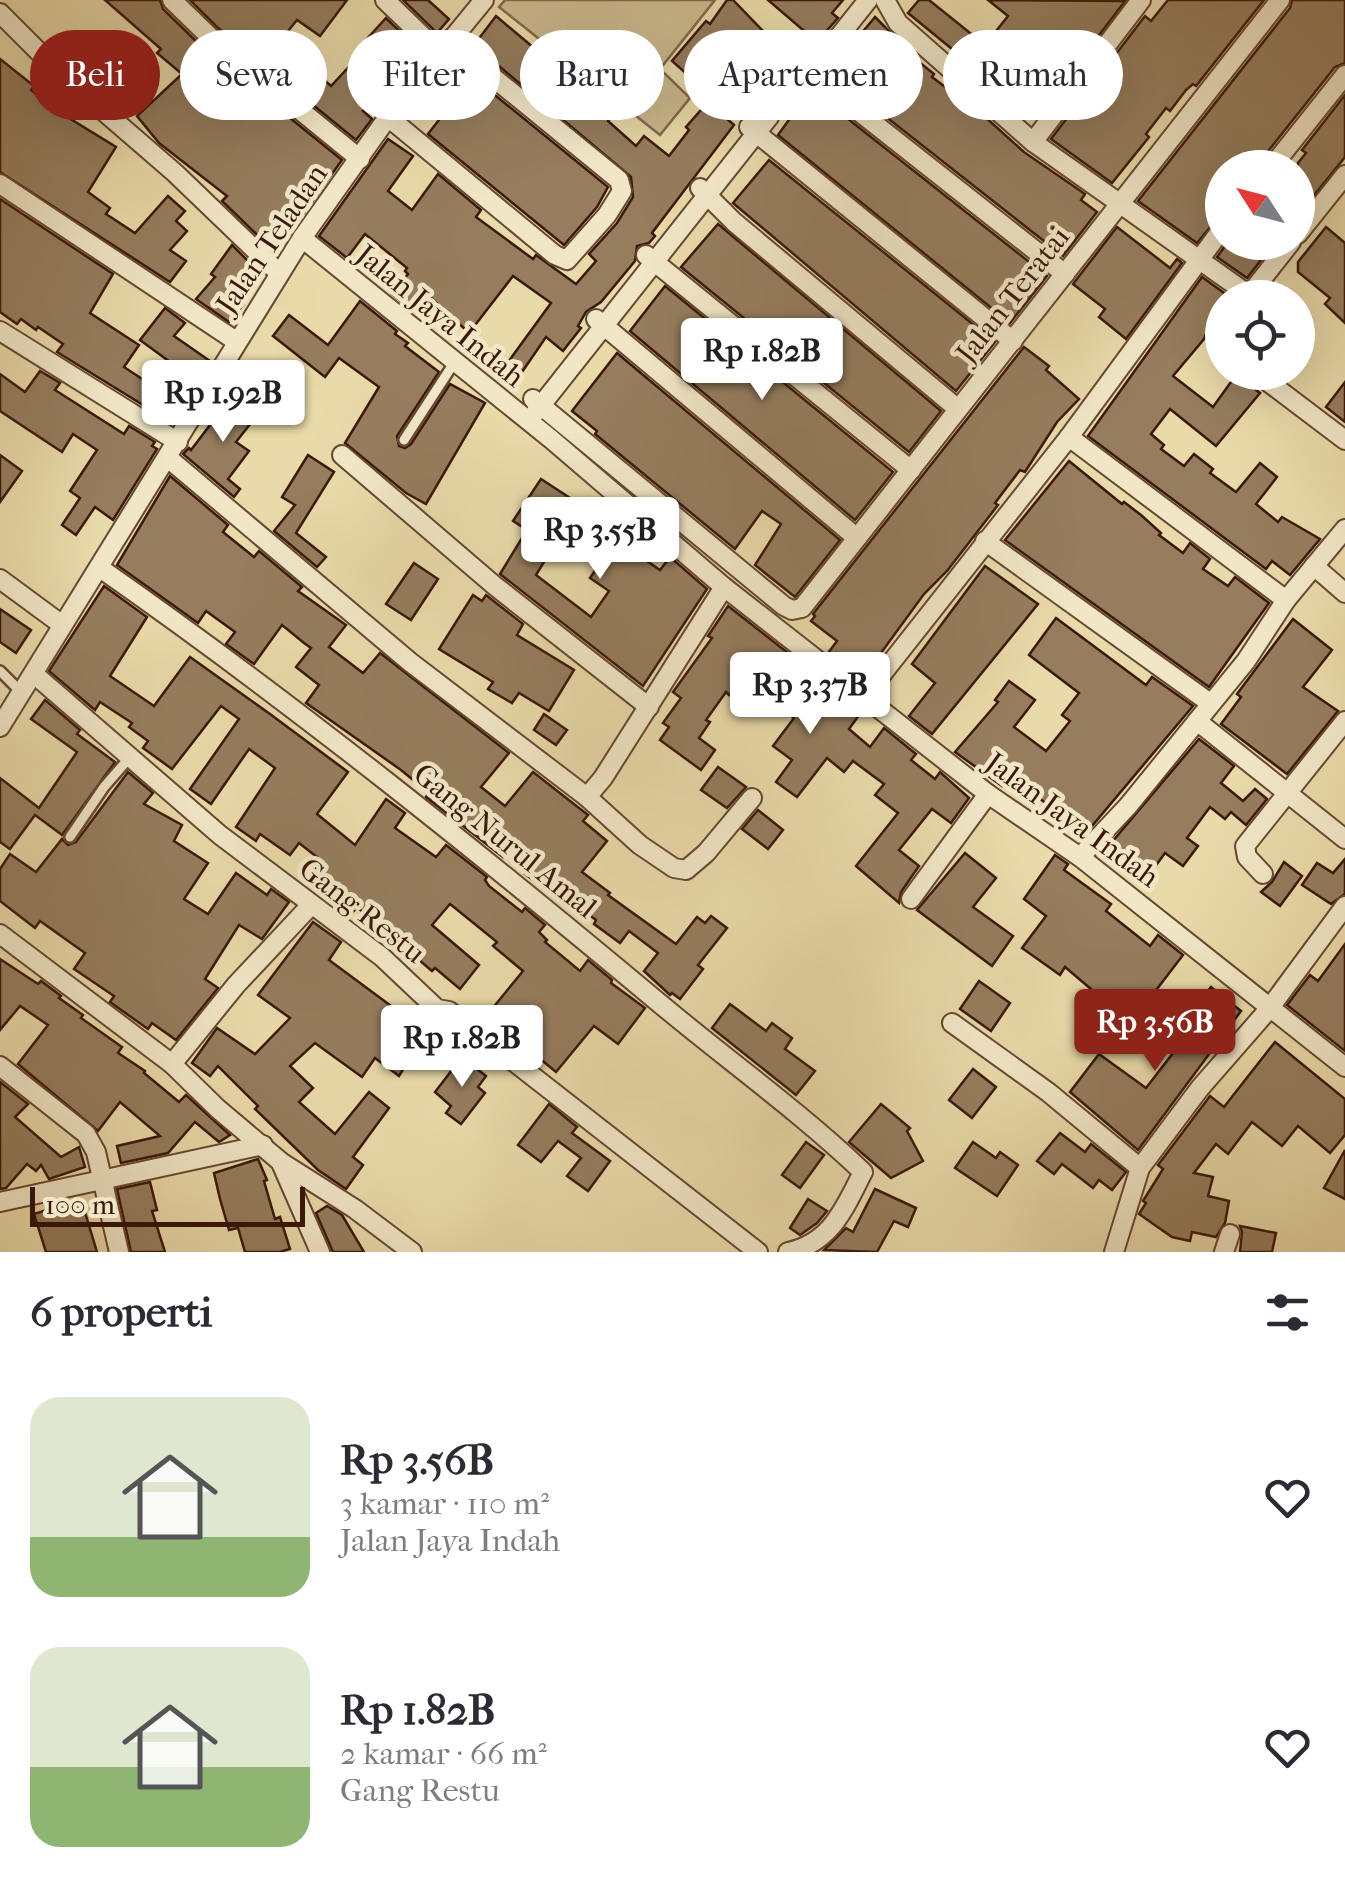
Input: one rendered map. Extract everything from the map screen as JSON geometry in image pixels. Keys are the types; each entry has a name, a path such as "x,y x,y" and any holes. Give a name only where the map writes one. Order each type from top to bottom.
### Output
{"street":[{"path":"172,0 209,36 360,159"},
{"path":"385,0 416,30"},
{"name":"Jalan Teladan","path":"459,30 484,0"},
{"path":"844,30 868,0"},
{"path":"884,0 898,23 1033,142 1225,280"},
{"path":"1033,142 1141,0"},
{"name":"Jalan Teratai","path":"537,402 784,606 792,610 802,608 1280,0"},
{"path":"0,13 64,77 176,174 280,273"},
{"path":"1285,150 1345,74"},
{"path":"392,120 555,255 567,260 607,216 622,190 619,180 500,83"},
{"name":"Jalan Teladan","path":"0,727 302,238 386,120"},
{"path":"524,418 759,120"},
{"path":"870,120 1064,274"},
{"path":"752,130 1013,341"},
{"path":"1315,213 1345,175"},
{"path":"0,184 236,342"},
{"path":"703,191 734,222 958,409"},
{"name":"Jalan Jaya Indah","path":"302,238 724,587 988,794 1080,856 1345,1067"},
{"path":"864,697 1069,437 1166,310 1205,252"},
{"path":"650,258 911,470"},
{"path":"1261,280 1277,260"},
{"path":"599,322 857,538"},
{"path":"0,331 173,450 410,662 587,796 640,844 674,868 686,870 706,853 752,798"},
{"path":"1279,390 1345,440"},
{"path":"1069,437 1286,600"},
{"path":"342,455 496,586 649,707"},
{"path":"1080,856 1128,806 1246,661 1286,600 1345,529"},
{"path":"985,541 1210,703"},
{"path":"1314,566 1345,592"},
{"name":"Gang Nurul Amal","path":"100,568 306,717 563,921 818,1131 862,1172 840,1217 824,1237 806,1248 788,1252"},
{"path":"0,580 62,624"},
{"path":"587,796 604,778 724,587"},
{"name":"Gang Restu","path":"34,674 220,834 382,957 437,1008 450,1011 758,1252"},
{"path":"1196,721 1345,838"},
{"path":"1263,874 1247,857 1245,846 1345,721"},
{"path":"911,899 988,794"},
{"path":"172,1064 236,985 311,904"},
{"path":"1114,1252 1140,1168 1200,1088 1269,1009 1345,906"},
{"path":"0,934 172,1064 281,1162 412,1252"},
{"path":"952,1023 1048,1092 1140,1168"},
{"path":"0,1066 86,1134 96,1152 119,1252"},
{"path":"0,1202 263,1145"},
{"path":"281,1162 320,1252"}],"lane":[{"path":"404,440 454,363"},
{"path":"0,672 20,692"},
{"path":"70,836 130,756"},
{"path":"420,1058 450,1011"}],"shaded area":[{"path":"505,0 715,0 691,30 684,30 684,39 664,64 664,30 528,30 499,7"},
{"path":"664,73 684,92 684,105 660,135 641,120 664,120"}],"building":[{"path":"105,0 160,0 163,9 185,30 180,30 180,72 160,56 160,30 139,30"},
{"path":"190,0 347,0 324,30 311,30 297,20 289,30 217,27"},
{"path":"403,0 428,0 449,19 440,30 434,30"},
{"path":"727,0 733,0 762,30 698,30 706,21 710,24"},
{"path":"768,0 843,0 832,13 838,18 828,30 803,30"},
{"path":"919,0 929,0 966,30 943,30 943,42 908,13"},
{"path":"988,0 1125,1 1103,30 997,30 1008,16"},
{"path":"1168,0 1264,0 1196,86 1186,90 1170,111 1166,108 1146,134 1149,137 1112,183 1051,139 1066,120 1123,120 1123,45 1145,16 1151,21"},
{"path":"1292,0 1345,0 1345,63 1335,67 1269,150 1205,150 1205,233 1197,243 1138,201 1290,8"},
{"path":"496,16 520,36 520,84 500,67 500,30 485,30"},
{"path":"875,17 888,30 864,30"},
{"path":"386,18 398,30 375,30"},
{"path":"684,47 684,72 672,61"},
{"path":"0,59 30,83 30,120 72,120 116,147 88,192 110,208 106,214 135,233 168,196 185,211 176,221 187,231 170,250 186,261 170,282 0,172"},
{"path":"923,65 943,85 943,120 989,120 1024,152 1085,194 1081,200 1097,212 1063,256 890,120 923,120"},
{"path":"347,69 347,120 371,120 356,140 327,116 327,82 331,86"},
{"path":"180,76 180,120 293,120 342,160 273,250 222,201 227,196 159,143 140,120 160,120 160,95"},
{"path":"1345,95 1345,157 1315,194 1315,150 1302,150"},
{"path":"500,99 520,115 520,120 526,120 608,187 597,207 564,245 428,134 439,120 500,120"},
{"path":"563,120 609,120 636,146 644,136 669,156 692,120 728,120 734,125 652,233 655,236 649,243 637,246 635,261 601,302 586,312 578,326 581,328 563,351 546,337 520,375 506,365 551,303 513,276 469,333 427,294 413,311 392,294 408,274 407,268 365,234 347,258 319,236 388,139 413,156 388,191 412,210 438,174 481,210 476,217 533,259 536,255 576,284 596,261 589,254 617,223 633,197 631,177"},
{"path":"789,120 849,120 1047,276 1010,323 778,135"},
{"path":"769,160 995,342 956,391 733,203"},
{"path":"0,199 113,274 90,313 139,345 124,367 180,404 169,421 57,352 63,344 38,327 36,330 21,319 17,324 0,312"},
{"path":"718,224 941,411 909,452 681,267"},
{"path":"1117,227 1170,268 1177,259 1182,263 1126,339 1099,317 1105,309 1073,284"},
{"path":"1326,227 1345,243 1345,323 1325,304 1330,298 1315,286 1315,280 1308,280 1298,272 1300,260 1315,260 1315,241"},
{"path":"232,245 249,262 228,293 243,305 229,322 196,299 215,277 211,274"},
{"path":"1221,260 1261,260 1247,278"},
{"path":"1202,277 1206,280 1205,336 1173,376 1213,407 1225,390 1260,393 1216,446 1170,409 1151,434 1164,445 1161,449 1184,466 1194,454 1213,469 1210,473 1236,492 1260,463 1277,477 1256,504 1278,522 1282,517 1320,539 1290,575 1272,561 1266,569 1088,436"},
{"path":"665,286 893,472 855,520 630,331"},
{"path":"360,301 397,331 395,334 408,343 405,346 439,372 397,436 399,446 411,444 450,384 485,403 426,504 406,493 345,443 379,387 339,358 325,377 273,336 289,315 328,345"},
{"path":"165,308 185,323 174,336 210,361 196,381 140,340"},
{"path":"1024,347 1049,366 1046,370 1079,399 1057,422 1025,472 1020,470 995,503 998,505 924,594 862,679 828,653 837,641 811,621 813,614"},
{"path":"617,353 840,540 795,597 755,565 781,524 762,511 735,549 572,411"},
{"path":"40,371 60,383 55,390 124,434 129,426 155,442 152,446 157,449 113,520 95,507 76,535 62,525 80,498 70,491 97,450 73,434 62,452 0,411 0,374 25,392"},
{"path":"1345,382 1345,422 1326,407"},
{"path":"235,392 249,403 240,415 251,423 236,442 249,451 228,479 240,489 234,497 183,454 191,450"},
{"path":"0,455 22,471 0,502"},
{"path":"308,455 334,472 296,533 326,557 317,567 274,531 295,505 282,497"},
{"path":"1069,461 1141,515 1183,553 1190,543 1210,559 1203,569 1228,586 1235,577 1269,603 1209,687 1005,540"},
{"path":"170,476 228,525 223,532 254,557 259,551 302,587 298,591 346,625 329,647 363,673 380,653 509,753 481,787 505,806 533,772 588,815 583,821 607,841 582,872 608,895 676,944 697,917 705,923 711,916 727,928 698,965 703,969 680,999 644,971 658,953 629,931 620,943 558,892 555,896 525,874 536,861 514,844 503,857 426,797 429,793 401,770 306,703 319,685 296,667 311,648 282,625 254,664 226,644 235,632 206,611 198,623 117,565"},
{"path":"541,479 596,515 603,505 623,519 611,536 660,570 670,557 707,589 643,686 500,574 527,530 513,521","holes":["572,532 606,555 590,578 609,591 591,617 536,575 553,547 559,552"]},
{"path":"414,563 438,579 411,620 386,604"},
{"path":"985,566 1038,604 932,734 909,716 935,683 912,664"},
{"path":"104,586 147,617 110,676 154,706 190,657 270,714 348,772 317,814 355,845 386,799 405,813 395,828 436,857 446,845 487,877 489,886 545,925 539,932 545,942 580,971 588,960 645,1008 618,1044 594,1026 556,1072 487,1015 523,971 493,946 497,942 450,904 432,925 479,965 460,989 435,968 432,971 357,907 353,912 332,894 334,891 312,874 322,861 299,843 290,855 260,834 256,841 236,827 275,768 249,749 211,804 190,789 239,719 221,706 172,769 143,748 148,741 129,727 132,723 100,702 95,710 49,671"},
{"path":"473,595 482,601 486,595 523,624 517,635 574,670 549,711 519,693 512,703 488,689 493,682 439,649"},
{"path":"728,606 862,711 849,729 870,747 884,728 916,754 911,760 935,779 940,772 969,798 951,823 932,809 899,850 919,866 901,892 899,903 856,866 898,813 875,795 884,784 853,761 844,772 827,758 797,797 776,782 792,760 773,746 794,718 758,694 754,700 735,687 729,695 726,692 706,720 710,722 699,738 715,750 701,770 660,740 669,727 663,723 681,698 673,692 712,638 708,636"},
{"path":"0,609 31,630 16,653 0,642"},
{"path":"1056,618 1146,685 1152,677 1193,706 1092,826 1059,802 1053,809 1010,775 1002,786 955,752 998,702 995,700 1009,681 1035,700 1014,727 1046,751 1070,721 1062,715 1079,693 1029,655"},
{"path":"1293,619 1332,650 1303,687 1338,711 1287,774 1221,724 1241,697 1237,694"},
{"path":"45,700 80,730 77,734 115,762 62,835 35,815 10,849 0,842 0,778 39,808 77,752 31,719"},
{"path":"544,714 567,730 556,745 534,730"},
{"path":"1199,739 1234,766 1221,783 1243,801 1255,789 1267,799 1246,825 1231,812 1225,819 1210,807 1187,838 1198,846 1183,866 1165,853 1149,875 1111,846 1112,842"},
{"path":"718,767 746,787 727,808 701,790"},
{"path":"128,772 153,793 144,804 182,825 174,841 208,863 184,899 208,914 236,873 267,895 271,889 289,902 262,939 239,925 205,979 218,988 176,1040 152,1023 148,1029 110,1002 114,996 74,969 85,953 40,921 35,928 0,901 0,869 10,854 36,872 62,839 68,845 76,842"},
{"path":"758,810 783,830 768,849 742,829"},
{"path":"965,853 996,878 973,907 1013,936 992,966 917,910"},
{"path":"1055,855 1068,864 1064,870 1111,904 1106,911 1150,946 1158,935 1183,955 1131,1023 1065,967 1060,975 1022,948 1046,916 1024,899"},
{"path":"1345,859 1345,894 1331,904 1302,885 1317,863 1333,873"},
{"path":"1284,862 1302,876 1280,906 1261,892"},
{"path":"313,922 341,942 329,960 410,1020 415,1012 432,1024 399,1076 375,1058 362,1077 315,1043 290,1066 313,1088 299,1102 335,1134 369,1092 389,1108 353,1157 363,1165 346,1189 318,1170 255,1109 258,1106 218,1066 210,1076 192,1063 217,1028 255,1054 290,1018 258,995"},
{"path":"1345,944 1345,1051 1287,1005 1310,975 1318,981"},
{"path":"0,959 61,996 83,1015 81,1018 122,1047 118,1053 179,1102 186,1095 230,1135 219,1142 195,1122 168,1153 121,1163 117,1146 160,1136 120,1102 98,1131 18,1064 48,1025 20,1006 0,1030"},
{"path":"979,981 1010,1003 991,1031 960,1009"},
{"path":"1211,987 1241,1011 1138,1150 1070,1092 1099,1054 1146,1088 1180,1044 1172,1038"},
{"path":"730,1004 766,1031 772,1023 792,1038 785,1049 815,1071 796,1095 712,1028"},
{"path":"1275,1042 1345,1099 1345,1135 1330,1153 1298,1126 1282,1146 1252,1122 1228,1154 1216,1144 1194,1173 1213,1177 1208,1196 1229,1201 1225,1223 1216,1237 1192,1232 1190,1241 1172,1237 1139,1214 1163,1169 1158,1165 1210,1096 1224,1107"},
{"path":"462,1057 486,1076 478,1087 485,1093 461,1124 446,1113 451,1106 435,1092"},
{"path":"973,1069 996,1087 972,1118 949,1100"},
{"path":"0,1082 28,1104 15,1117 61,1157 79,1147 85,1167 49,1179 41,1165 36,1171 27,1164 6,1188 0,1189"},
{"path":"549,1104 577,1127 572,1133 610,1161 588,1191 567,1176 581,1158 558,1141 541,1162 518,1145"},
{"path":"881,1104 910,1128 907,1131 923,1161 891,1178 849,1142"},
{"path":"1060,1133 1085,1152 1091,1144 1126,1172 1112,1190 1099,1180 1093,1188 1062,1164 1054,1174 1037,1161"},
{"path":"806,1142 824,1155 800,1188 782,1175"},
{"path":"973,1142 996,1158 1000,1152 1018,1165 997,1196 955,1168"},
{"path":"1345,1150 1345,1199 1324,1188"},
{"path":"258,1159 275,1219 280,1217 290,1249 280,1252 245,1252 238,1228 229,1230 220,1199 214,1173"},
{"path":"150,1182 157,1210 152,1211 165,1252 131,1252 117,1189"},
{"path":"875,1189 916,1208 908,1227 894,1221 877,1252 824,1250 846,1228 853,1232"},
{"path":"81,1199 97,1252 46,1252 34,1214"},
{"path":"808,1199 827,1211 800,1235 790,1228"},
{"path":"327,1206 342,1215 364,1252 333,1252 316,1213"},
{"path":"1240,1226 1276,1233 1272,1252 1240,1252"}]}
